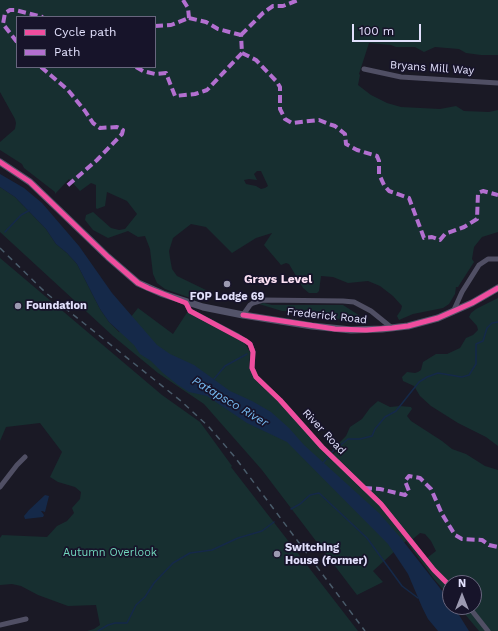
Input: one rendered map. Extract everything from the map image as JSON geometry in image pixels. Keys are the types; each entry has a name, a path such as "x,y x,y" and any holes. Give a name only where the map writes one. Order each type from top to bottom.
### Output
{"main road":[{"name":"Frederick Road","path":"0,162 30,182 129,276 148,288 186,303 243,315 340,329 366,330 392,328 423,322 453,312 498,288"}],"street":[{"name":"Bryans Mill Way","path":"364,70 401,77 498,83"},
{"path":"453,312 462,292 479,265 488,258 498,259"},
{"path":"243,315 253,302 263,300 343,300 354,302 371,311 392,328"},
{"name":"River Road","path":"186,303 190,311 238,336 250,344 253,352 252,368 256,377 280,400 322,446 381,504 442,578"},
{"path":"0,487 17,464 25,457"},
{"path":"475,615 488,631"},
{"path":"0,625 26,619"}],"green space":[{"path":"0,0 498,0 498,55 481,55 466,53 459,49 435,47 424,52 415,47 396,47 391,45 369,43 359,74 358,85 371,95 387,103 401,107 440,109 456,106 464,111 489,112 498,110 498,232 482,237 474,247 472,259 474,262 458,287 456,287 455,294 449,304 443,308 413,314 399,320 397,316 402,306 393,296 380,286 368,281 348,283 333,277 321,276 319,291 317,293 309,293 303,288 289,264 286,263 281,265 264,245 272,233 256,238 232,253 206,227 191,224 173,238 169,251 172,269 177,276 208,291 205,300 199,301 165,289 157,283 153,274 150,249 145,236 138,237 128,231 108,238 93,230 85,220 86,215 93,212 111,228 119,230 125,229 137,214 127,201 107,192 105,206 97,209 96,185 91,183 80,191 69,179 55,194 55,192 24,168 22,164 0,150 0,142 15,129 15,119 0,92","holes":["257,171 261,171 268,186 261,189 256,186 246,184 244,180 257,180 254,174"]},
{"path":"0,187 15,197 46,229 56,244 77,264 100,309 109,322 119,332 138,308 173,334 188,311 244,342 250,352 249,368 255,378 329,457 349,443 338,450 332,450 346,436 350,427 362,419 370,408 378,401 390,407 411,407 412,409 407,416 411,421 452,449 466,454 485,466 498,470 498,631 479,631 466,615 482,615 482,575 442,575 442,588 406,541 373,571 383,582 357,595 262,470 204,404 158,373 113,336 0,232","holes":["420,533 425,534 431,541 436,551 427,558 413,539"]},
{"name":"Autumn Overlook","path":"0,258 162,395 200,422 232,466 231,467 358,631 87,631 100,625 96,605 68,606 38,595 21,586 12,584 0,585 0,538 2,535 47,537 57,526 67,521 74,513 72,508 80,499 81,492 75,487 58,482 50,477 62,452 40,423 6,427 0,441"},
{"path":"498,298 498,446 486,437 458,423 431,406 420,396 414,386 403,381 402,377 407,372 415,373 421,370 423,362 436,354 447,354 460,348 466,338 473,335 478,330 477,326 469,317 471,313"},
{"path":"264,303 272,305 343,305 368,321 357,323 307,312 282,311 259,304"}],"water":[{"name":"Patapsco River","path":"0,174 24,188 42,203 79,246 112,293 157,345 170,354 194,365 230,391 271,412 289,428 304,445 379,513 400,537 442,591 442,615 459,615 469,631 438,631 428,619 408,574 388,544 287,442 247,423 207,396 189,392 163,373 151,361 140,354 134,345 109,322 100,309 77,264 56,244 46,229 15,197 0,187"},
{"path":"45,495 49,496 45,512 41,511 44,515 43,517 25,519 24,516 29,510"}],"waterway":[{"path":"5,232 21,215 30,210"},
{"path":"332,452 348,439 360,439 372,436 375,429 385,417 396,411 419,382 427,377 438,373 462,377 469,375 476,364 476,344 483,341 487,328 492,323 498,322"},
{"path":"214,379 225,366 247,354"},
{"path":"323,463 328,457"},
{"path":"291,509 300,504 310,495 319,493 367,538 402,586 418,598"},
{"path":"98,631 115,623 127,623 136,605 145,597 154,583 173,563 190,553 212,550 238,538 262,531 274,522"}],"railway":[{"path":"0,248 46,293 181,401 209,427 234,456 365,631"}],"marked path":[{"path":"183,0 188,8 189,18"},
{"path":"241,35 263,13 273,6 283,6 298,0"},
{"path":"16,41 3,24 5,13 10,10 15,10 39,16"},
{"path":"189,18 206,22 218,29 241,35"},
{"path":"156,26 171,25 189,18"},
{"path":"138,68 155,74 166,73 175,96 195,94 207,90 242,53 241,35"},
{"path":"242,53 256,60 277,82 280,87 280,109 285,119 292,123 319,120 335,126 345,134 346,144 357,150 377,156 379,161 379,174 384,185 389,191 409,198 424,238 432,237 440,240 445,234 464,227 477,219 478,193 483,191 498,195"},
{"path":"42,68 68,90 93,123 100,128 117,127 123,130 122,134 97,160 67,186"},
{"path":"364,488 380,489 405,495 409,491 405,481 409,476 420,478 431,489 442,514 455,535 462,539 482,540 489,545 498,547"}],"cycle path":[{"path":"0,162 30,182 108,257 138,283 186,303 190,311 250,344 253,352 252,368 256,377 280,400 322,447 381,504 442,578"},
{"path":"243,315 335,329 366,330 392,328 408,326 438,318 472,303 498,288"}],"place":[{"name":"FOP Lodge 69","path":"227,284"},
{"name":"Foundation","path":"18,306"},
{"name":"Switching House (former)","path":"277,554"}],"district":[{"name":"Grays Level","path":"278,279"}]}
